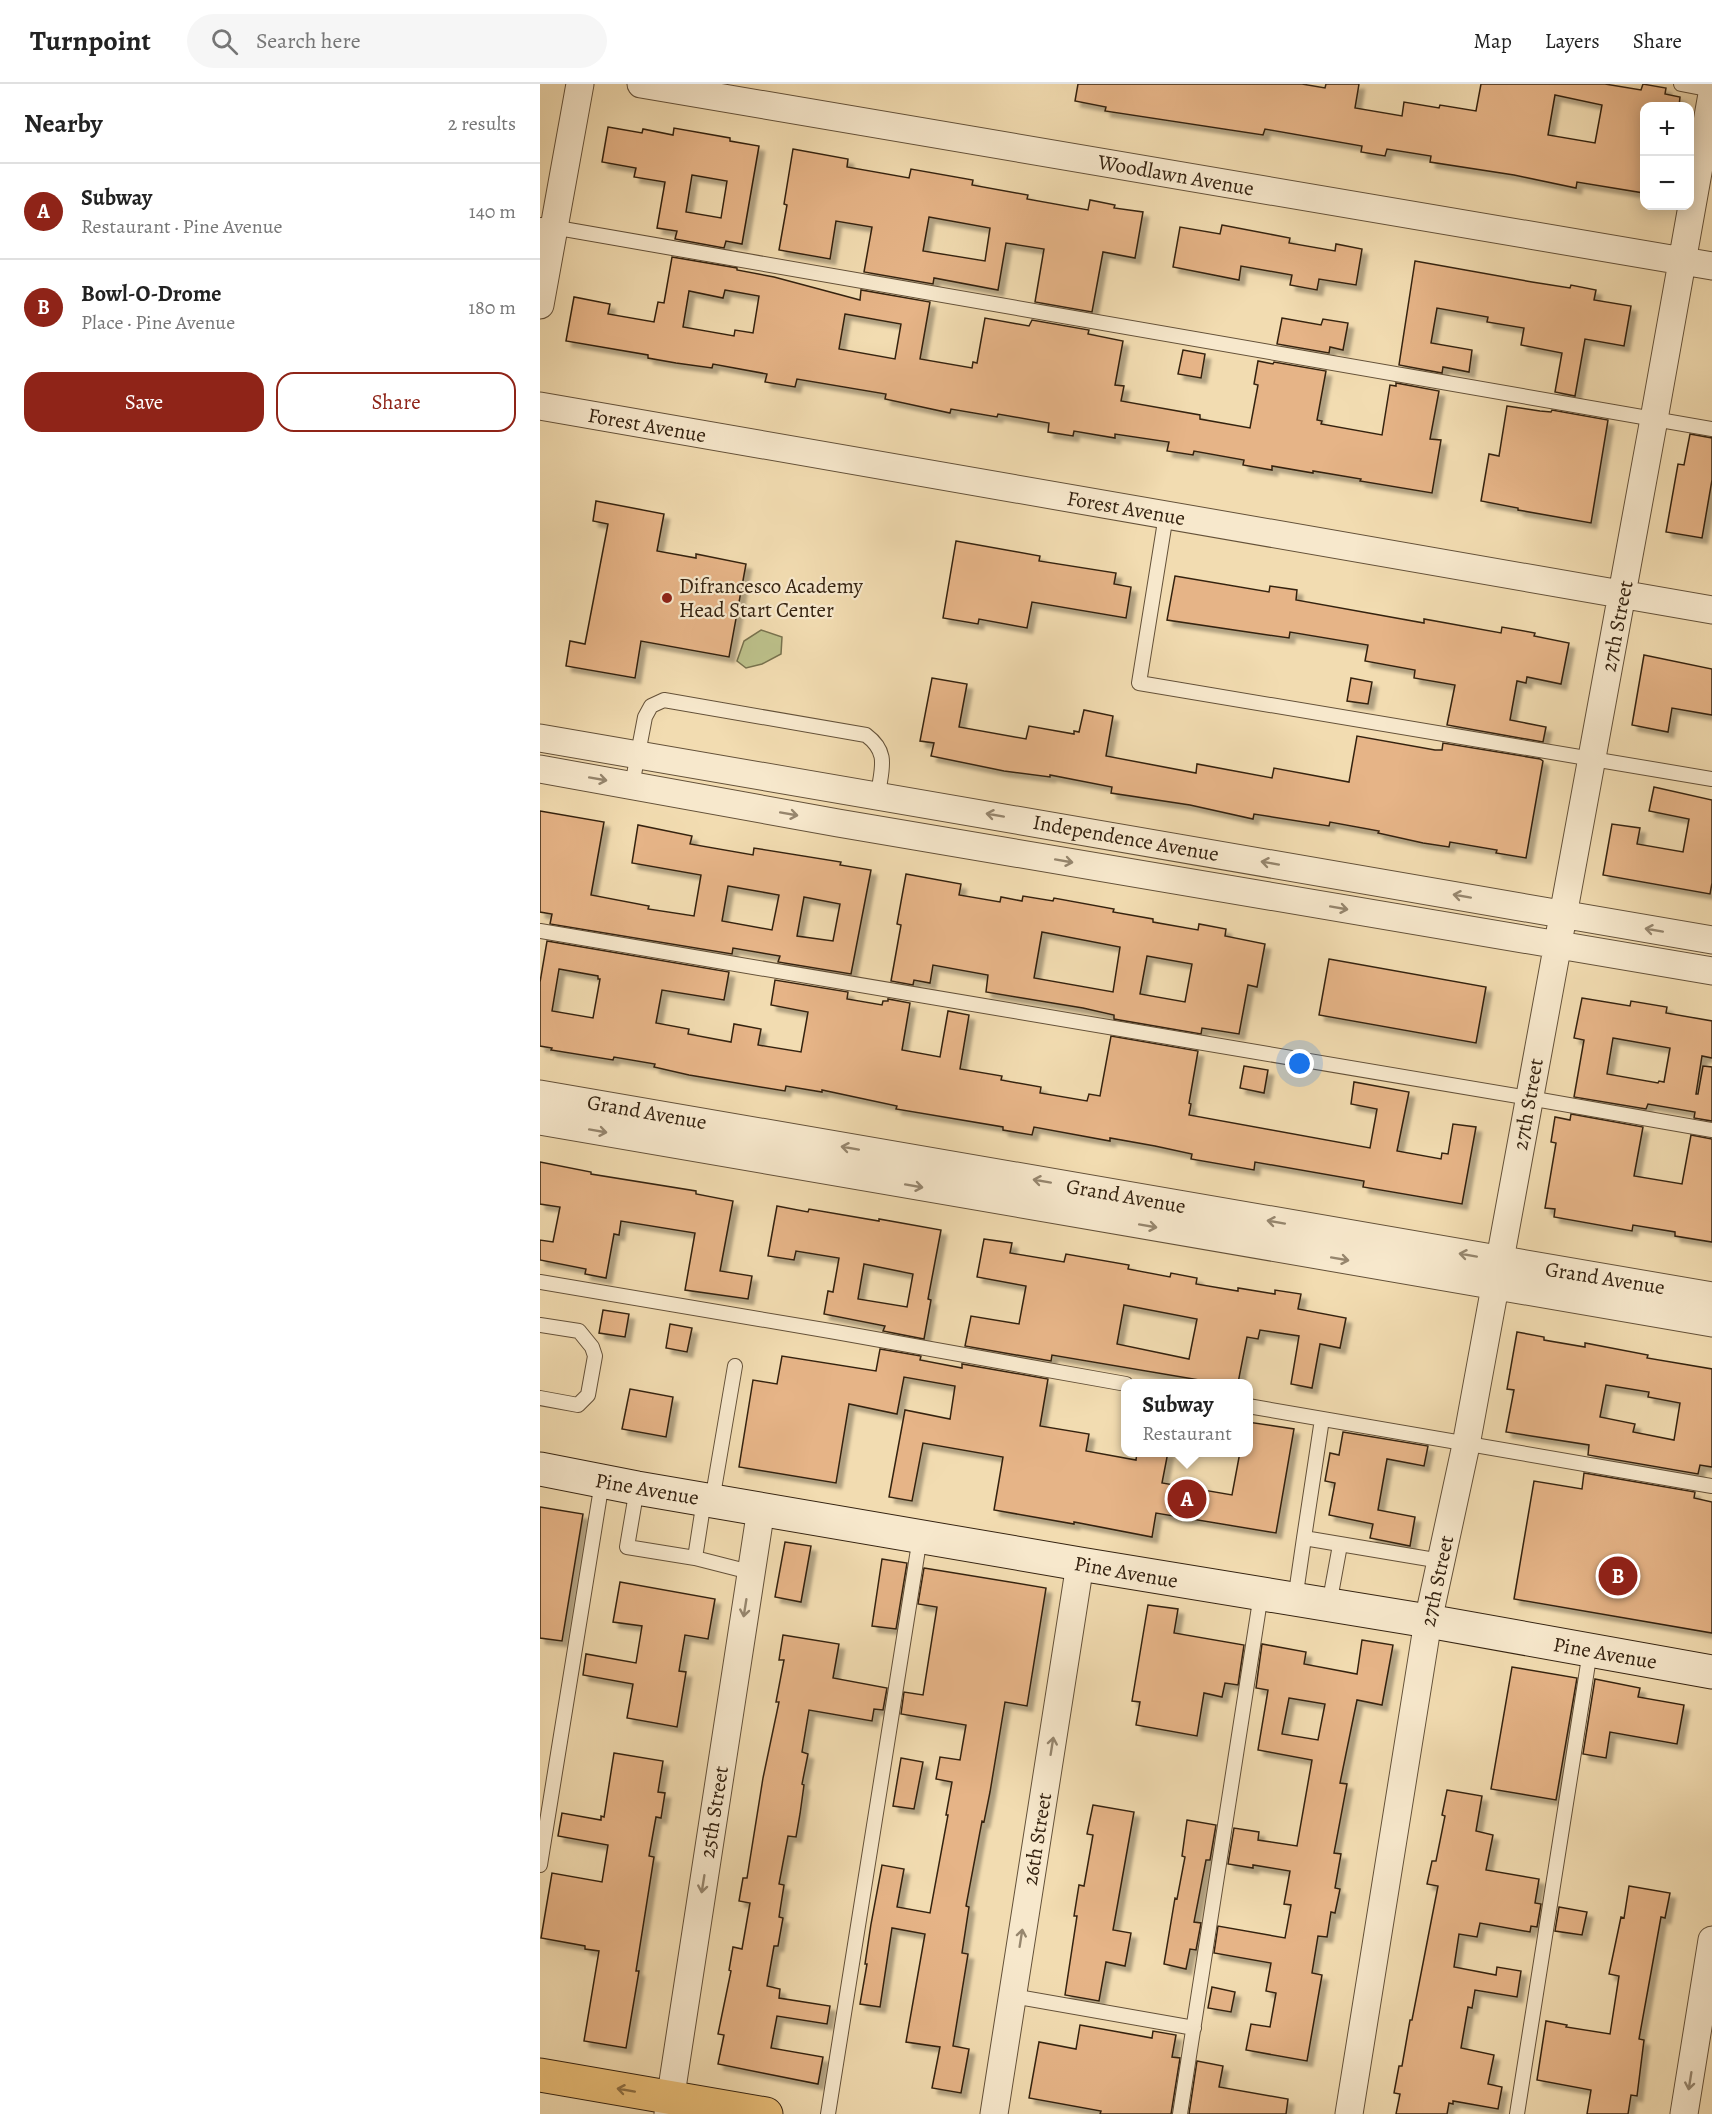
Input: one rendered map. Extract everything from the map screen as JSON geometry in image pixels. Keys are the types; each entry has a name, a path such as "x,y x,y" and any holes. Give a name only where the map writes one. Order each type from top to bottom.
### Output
{"main road":[{"name":"Pine Avenue","path":"540,1469 602,1482 1428,1621 1712,1672"},
{"path":"540,2075 669,2106 766,2114"}],"street":[{"path":"540,305 547,226 580,84"},
{"name":"Woodlawn Avenue","path":"641,84 1712,266"},
{"name":"27th Street","path":"1349,2114 1428,1621 1466,1445 1712,94"},
{"name":"Forest Avenue","path":"540,406 1712,610"},
{"name":"Independence Avenue","path":"540,738 637,753 841,806 878,795 1173,863 1557,945 1712,971"},
{"name":"Independence Avenue","path":"540,769 632,785 841,806 1173,863 1563,913 1712,940"},
{"name":"Grand Avenue","path":"540,1094 778,1135 1120,1208 1497,1273 1712,1296"},
{"path":"540,1121 774,1162 1120,1208"},
{"path":"1497,1273 1712,1323"},
{"name":"25th Street","path":"669,2106 761,1509"},
{"name":"26th Street","path":"994,2114 1080,1564"},
{"path":"1684,2114 1712,1940"}],"lane":[{"path":"1681,84 1712,90"},
{"path":"547,226 1712,429"},
{"path":"1166,515 1139,683 1712,779"},
{"path":"632,785 645,717 651,706 664,700 866,735 877,743 883,756 878,795"},
{"path":"540,931 1712,1130"},
{"path":"774,1162 778,1135"},
{"path":"540,1282 1121,1383"},
{"path":"540,1325 579,1330 592,1347 595,1356 588,1395 584,1401 578,1405 540,1398"},
{"path":"695,1558 735,1366"},
{"path":"1253,1407 1712,1486"},
{"path":"1295,1600 1322,1419"},
{"path":"540,1865 602,1482"},
{"path":"637,1488 627,1547 695,1558 750,1572"},
{"path":"828,2114 920,1537"},
{"path":"1304,1538 1441,1561"},
{"path":"1329,1606 1340,1545"},
{"path":"1180,2114 1261,1594"},
{"path":"1517,2114 1590,1651"},
{"path":"1012,1996 1194,2028"}],"green space":[{"path":"761,630 782,637 781,654 762,664 746,668 737,661 744,641"}],"building":[{"path":"1078,84 1302,84 1325,88 1326,84 1359,84 1355,108 1402,116 1404,102 1476,111 1481,84 1605,84 1641,90 1643,84 1666,88 1665,94 1680,97 1679,102 1640,102 1640,192 1577,182 1576,188 1514,175 1430,162 1431,156 1387,149 1385,156 1361,152 1362,146 1265,129 1263,135 1105,111 1106,107 1075,101","holes":["1555,95 1602,105 1595,143 1548,135"]},
{"path":"608,127 642,133 643,129 673,135 674,128 730,138 730,141 759,146 742,244 726,241 724,248 675,239 677,231 657,228 665,182 634,177 636,168 602,162","holes":["692,175 727,181 721,218 686,212"]},
{"path":"793,149 848,159 847,167 909,178 911,169 973,180 972,185 1028,195 1027,199 1088,210 1090,200 1115,205 1114,208 1143,212 1135,258 1103,252 1092,312 1035,302 1044,249 1006,243 998,290 934,278 933,284 864,272 872,227 836,221 830,259 779,250 787,205 784,204","holes":["929,217 990,228 985,261 923,251"]},
{"path":"1222,225 1290,238 1289,243 1335,251 1336,244 1362,249 1356,285 1319,279 1317,290 1290,285 1292,275 1241,266 1239,280 1173,267 1180,227 1220,234"},
{"path":"672,257 737,268 737,270 774,277 860,300 861,290 930,302 920,359 972,368 973,362 977,363 985,318 1029,326 1032,320 1089,330 1088,334 1123,341 1115,385 1124,386 1121,401 1200,415 1200,419 1250,428 1258,385 1254,384 1258,361 1326,371 1317,420 1322,421 1321,424 1382,435 1390,385 1396,386 1396,383 1439,391 1430,439 1441,440 1432,493 1313,471 1313,473 1272,466 1272,470 1243,465 1244,460 1194,451 1193,455 1167,451 1169,442 1115,434 1115,438 1074,431 1073,436 1048,432 1049,423 951,409 950,413 885,399 886,394 797,379 795,387 765,382 767,374 713,364 712,368 676,363 648,358 648,355 566,341 574,297 610,304 608,314 654,322 658,302 664,303","holes":["725,290 759,296 753,333 735,330 734,336 683,327 689,291 723,298","845,314 901,324 895,359 839,349"]},
{"path":"1415,261 1532,282 1570,288 1571,285 1596,290 1594,300 1631,306 1624,346 1585,339 1575,396 1555,392 1562,353 1521,345 1524,328 1487,322 1488,317 1437,308 1431,343 1472,350 1469,372 1443,367 1442,373 1399,365"},
{"path":"1282,318 1321,325 1323,319 1348,323 1343,350 1330,347 1329,353 1277,344"},
{"path":"1183,350 1205,354 1201,378 1178,374"},
{"path":"1507,406 1551,412 1552,410 1608,420 1591,523 1481,501 1489,454 1499,456"},
{"path":"1690,434 1712,438 1712,480 1702,538 1666,532 1678,464 1684,465"},
{"name":"Difrancesco Academy Head Start Center","path":"596,501 664,514 657,551 696,558 696,554 746,564 729,657 641,641 635,678 566,666 570,641 585,644 608,524 593,521"},
{"path":"956,541 1040,556 1039,561 1116,573 1114,584 1131,587 1126,618 1032,602 1027,628 979,619 978,624 943,618"},
{"path":"1175,576 1269,592 1270,586 1297,590 1296,600 1424,623 1424,619 1501,633 1502,627 1535,633 1534,636 1569,643 1561,684 1527,677 1526,683 1517,681 1510,720 1546,727 1543,742 1447,725 1455,685 1414,678 1415,670 1365,661 1368,645 1290,632 1289,638 1167,620"},
{"path":"1644,655 1712,669 1712,715 1672,708 1668,732 1632,725"},
{"path":"932,678 967,684 959,727 1026,739 1029,726 1074,734 1074,731 1079,732 1084,710 1113,716 1106,756 1196,773 1197,764 1272,778 1274,768 1349,782 1357,736 1435,750 1442,750 1443,743 1540,759 1543,761 1526,858 1496,853 1497,850 1450,842 1449,847 1423,843 1378,833 1379,831 1330,822 1329,826 1254,814 1253,819 1190,805 1111,793 1112,787 1050,775 1050,777 1004,771 931,756 934,743 920,741"},
{"path":"1351,678 1372,682 1368,704 1347,701"},
{"path":"1654,787 1712,800 1710,894 1603,875 1612,824 1640,828 1637,844 1683,852 1689,819 1649,811"},
{"path":"540,811 604,822 591,895 649,906 648,909 694,916 701,875 632,863 638,825 692,836 690,844 753,855 754,848 841,862 840,865 871,870 851,974 778,962 780,956 733,948 732,954 550,924 552,914 540,912","holes":["728,886 779,895 772,930 722,921","804,897 840,904 833,941 797,936"]},
{"path":"906,874 961,884 959,895 1000,902 1001,897 1022,901 1023,896 1053,901 1054,898 1114,909 1113,912 1153,919 1153,922 1198,930 1199,924 1226,929 1225,936 1265,944 1257,987 1248,985 1239,1034 1202,1028 1201,1034 1114,1019 1114,1015 1083,1008 986,992 988,975 933,965 930,983 914,980 913,985 891,981 901,925 897,924","holes":["1042,932 1120,947 1113,992 1034,978","1147,956 1192,964 1185,1002 1140,994"]},
{"path":"547,941 729,972 724,1000 662,990 656,1023 689,1029 688,1034 731,1042 734,1024 761,1029 758,1045 801,1052 808,1012 771,1005 775,980 848,992 847,999 882,1005 883,1001 888,1001 888,999 910,1003 902,1050 940,1057 948,1011 969,1015 960,1069 1002,1076 1001,1080 1041,1087 1040,1093 1087,1101 1089,1094 1100,1096 1111,1036 1198,1051 1189,1115 1370,1148 1377,1109 1351,1104 1354,1082 1409,1092 1397,1151 1441,1159 1442,1153 1448,1154 1453,1124 1476,1127 1462,1204 1363,1187 1364,1181 1255,1162 1254,1170 1191,1159 1192,1154 1155,1146 1110,1138 1110,1141 1034,1127 1032,1135 1003,1130 1003,1127 896,1109 897,1106 822,1090 822,1092 786,1086 785,1091 689,1075 654,1067 655,1064 551,1050 552,1048 540,1046 540,982","holes":["559,969 598,976 600,979 593,1018 552,1011"]},
{"path":"1329,959 1486,987 1476,1043 1319,1015"},
{"path":"1582,998 1630,1006 1631,1001 1667,1007 1666,1013 1712,1021 1712,1058 1702,1056 1696,1094 1698,1094 1703,1066 1712,1067 1712,1121 1694,1118 1695,1112 1648,1104 1646,1109 1574,1097 1584,1040 1574,1038","holes":["1613,1038 1670,1048 1664,1082 1659,1081 1658,1083 1607,1074"]},
{"path":"1244,1066 1268,1070 1264,1093 1240,1088"},
{"path":"1571,1114 1643,1127 1634,1176 1682,1184 1691,1135 1712,1139 1712,1242 1675,1236 1675,1232 1633,1225 1632,1231 1554,1217 1555,1209 1545,1208 1556,1143 1551,1142 1555,1117 1570,1120"},
{"path":"540,1162 591,1172 591,1174 696,1191 696,1194 733,1201 720,1271 752,1276 748,1299 685,1290 695,1233 621,1221 619,1235 614,1234 606,1278 585,1274 586,1269 540,1260 540,1240 553,1242 560,1207 540,1204"},
{"path":"777,1206 808,1212 809,1209 879,1221 879,1219 941,1230 928,1299 931,1300 924,1339 883,1331 885,1326 824,1314 828,1291 833,1292 839,1258 796,1251 794,1260 768,1256","holes":["864,1264 913,1274 907,1307 858,1299"]},
{"path":"984,1239 1012,1243 1010,1253 1064,1262 1066,1254 1129,1265 1128,1269 1170,1277 1171,1273 1197,1278 1196,1284 1238,1291 1238,1288 1275,1294 1275,1290 1301,1294 1298,1309 1346,1318 1340,1348 1320,1344 1312,1388 1291,1384 1299,1336 1260,1330 1258,1339 1247,1337 1239,1379 1193,1379 1052,1355 1051,1361 965,1346 971,1316 1019,1324 1026,1286 977,1277","holes":["1124,1305 1197,1319 1189,1359 1117,1344"]},
{"path":"603,1310 629,1314 625,1337 599,1333"},
{"path":"670,1324 692,1328 687,1352 666,1348"},
{"path":"1517,1332 1544,1337 1544,1340 1585,1347 1585,1343 1648,1355 1647,1358 1712,1369 1712,1467 1700,1465 1698,1474 1588,1455 1589,1445 1506,1432 1514,1390 1507,1389","holes":["1606,1385 1649,1392 1648,1397 1680,1403 1674,1440 1633,1432 1635,1424 1600,1417"]},
{"path":"880,1349 921,1356 920,1360 962,1368 962,1364 1048,1379 1040,1426 1089,1434 1086,1451 1136,1460 1136,1457 1167,1457 1162,1483 1232,1495 1239,1457 1253,1457 1253,1423 1294,1429 1276,1533 1156,1513 1152,1537 994,1510 1003,1457 923,1443 912,1501 889,1497 905,1410 950,1419 955,1386 904,1377 897,1414 849,1404 836,1483 739,1467 753,1380 777,1384 782,1356 876,1371"},
{"path":"630,1389 673,1397 666,1437 622,1429"},
{"path":"1343,1432 1428,1446 1424,1466 1387,1459 1378,1510 1415,1517 1410,1546 1370,1538 1373,1524 1329,1515 1335,1483 1325,1481 1330,1453 1339,1455"},
{"path":"1584,1473 1695,1492 1694,1498 1712,1502 1712,1633 1514,1599 1534,1481 1582,1489"},
{"path":"540,1507 583,1514 562,1641 540,1638"},
{"path":"785,1542 811,1546 801,1602 775,1597"},
{"path":"882,1559 907,1563 896,1629 872,1626"},
{"path":"924,1568 1046,1588 1027,1706 1005,1702 990,1792 984,1822 982,1821 966,1906 969,1907 962,1953 968,1954 953,2046 969,2049 961,2093 932,2088 940,2047 906,2042 925,1934 892,1928 880,2007 860,2004 882,1865 904,1869 897,1907 930,1913 952,1782 936,1779 940,1757 960,1760 966,1725 901,1714 904,1692 923,1695 937,1607 918,1604"},
{"path":"620,1582 715,1599 708,1639 685,1635 679,1671 686,1672 677,1727 627,1718 633,1684 583,1675 586,1654 636,1663 642,1626 613,1622"},
{"path":"1148,1605 1178,1609 1174,1633 1244,1645 1238,1685 1225,1683 1222,1697 1204,1693 1197,1736 1136,1725 1140,1702 1132,1701"},
{"path":"783,1635 839,1644 833,1678 887,1688 883,1710 874,1709 872,1721 809,1710 802,1752 808,1754 802,1784 804,1785 800,1814 796,1837 788,1836 779,1884 784,1885 779,1917 783,1918 778,1946 774,1946 767,1986 780,1989 779,1998 830,2006 827,2024 777,2016 771,2048 823,2057 818,2084 718,2064 724,2035 718,2034 731,1971 729,1970 733,1947 742,1949 750,1903 739,1901 743,1878 747,1878 763,1778 779,1702 776,1702 784,1660 779,1660"},
{"path":"1362,1640 1393,1645 1382,1705 1357,1700 1340,1783 1347,1784 1334,1853 1341,1854 1335,1888 1340,1889 1335,1913 1331,1912 1327,1937 1318,1936 1312,1973 1322,1975 1307,2061 1246,2050 1251,2024 1270,2027 1276,1993 1266,1991 1271,1963 1214,1953 1218,1926 1285,1938 1291,1905 1284,1904 1290,1871 1253,1865 1253,1868 1228,1864 1234,1828 1259,1832 1258,1840 1297,1846 1312,1760 1258,1750 1268,1690 1256,1688 1262,1644 1306,1652 1304,1664 1357,1674","holes":["1289,1698 1325,1704 1318,1740 1282,1734"]},
{"path":"1512,1667 1577,1678 1556,1800 1491,1789"},
{"path":"1595,1679 1640,1688 1638,1697 1684,1705 1677,1744 1610,1732 1606,1758 1583,1754"},
{"path":"614,1753 663,1761 658,1792 665,1793 661,1818 656,1817 649,1856 654,1857 626,2048 584,2041 599,1951 585,1949 585,1946 541,1938 552,1873 602,1882 608,1845 558,1836 562,1813 601,1820 601,1816 604,1817"},
{"path":"901,1758 923,1762 914,1809 893,1806"},
{"path":"1447,1790 1482,1796 1476,1831 1493,1835 1486,1870 1539,1879 1535,1903 1541,1904 1537,1927 1531,1926 1530,1932 1480,1923 1477,1937 1459,1934 1454,1967 1496,1975 1497,1967 1521,1971 1517,1997 1475,1990 1472,2008 1468,2007 1461,2048 1494,2055 1488,2084 1502,2087 1498,2109 1453,2101 1453,2104 1449,2103 1447,2114 1396,2114 1400,2094 1394,2093 1399,2066 1402,2066 1410,2020 1412,2020 1438,1886 1427,1884 1432,1861 1436,1861 1445,1816 1442,1815"},
{"path":"1093,1805 1134,1812 1113,1930 1131,1933 1125,1966 1106,1962 1099,2001 1065,1995 1077,1916 1074,1916 1079,1885 1084,1886 1093,1835 1087,1834"},
{"path":"1187,1820 1216,1825 1210,1860 1206,1860 1194,1922 1201,1923 1196,1950 1190,1949 1186,1969 1164,1964 1175,1898 1177,1899 1185,1857 1182,1856"},
{"path":"1629,1886 1670,1893 1665,1918 1661,1917 1639,2039 1644,2040 1637,2096 1631,2095 1628,2114 1587,2114 1591,2090 1537,2080 1546,2021 1567,2025 1566,2027 1610,2034 1619,1976 1609,1974 1621,1917 1624,1918"},
{"path":"1559,1907 1587,1912 1582,1935 1555,1931"},
{"path":"1212,1987 1235,1992 1231,2012 1208,2008"},
{"path":"1080,2025 1152,2038 1153,2031 1176,2035 1172,2057 1180,2058 1171,2114 1100,2114 1101,2111 1029,2098 1039,2042 1076,2049"},
{"path":"1197,2061 1223,2066 1219,2087 1288,2099 1286,2114 1189,2114"}],"place":[{"name":"Difrancesco Academy Head Start Center","path":"667,598"},
{"name":"Subway","path":"1187,1499"},
{"name":"Bowl-O-Drome","path":"1618,1576"}]}
